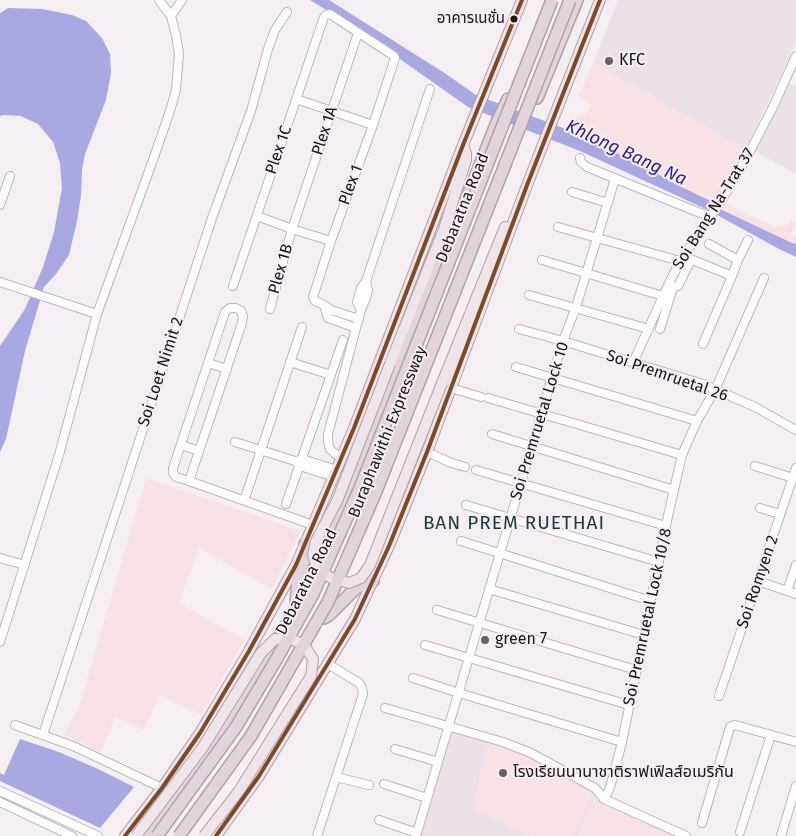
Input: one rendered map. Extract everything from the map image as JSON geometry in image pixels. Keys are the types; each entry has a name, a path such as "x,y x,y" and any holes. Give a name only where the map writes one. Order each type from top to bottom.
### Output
{"highway":[{"name":"Debaratna Road","path":"148,836 229,722 306,591 353,485 497,122 510,96 548,0"},
{"path":"157,836 236,727 312,594 360,488 552,0"},
{"name":"Buraphawithi Expressway","path":"165,836 242,730 318,597 366,490 559,0"},
{"name":"Buraphawithi Expressway","path":"179,836 251,736 328,602 375,494 570,0"},
{"name":"Debaratna Road","path":"184,836 255,738 332,604 382,487 522,133 577,0"},
{"path":"296,608 298,578 307,551 305,544"},
{"path":"324,618 356,588 373,581"}],"main road":[{"name":"Debaratna Road","path":"125,836 162,788 200,733 249,652 296,565 354,428 463,145 522,0"},
{"path":"463,145 466,160 444,229 337,501 316,541 313,555 317,568 331,578 349,583 361,578 370,565 446,386 504,229 529,180 600,0"},
{"path":"216,836 260,776 355,619 399,523 427,452 446,386"},
{"path":"136,836 203,747 261,653 275,639 289,638 304,645 313,659 311,676 239,791 204,836"}],"street":[{"path":"0,642 60,455 97,314 150,170 176,90 179,53 176,36 170,16 160,0"},
{"path":"170,16 182,0"},
{"name":"Soi Loet Nimit 2","path":"43,735 209,227 251,111 268,49 275,30 287,12"},
{"name":"Plex 1C","path":"233,286 324,17 326,14 330,14 358,33"},
{"name":"Plex 1","path":"357,323 328,318 324,305 315,301 313,297 395,60 394,56 358,33"},
{"name":"Plex 1A","path":"292,230 358,33"},
{"name":"Soi Bang Na-Trat 37","path":"633,363 663,296 755,142 796,56"},
{"path":"342,458 330,449 328,434 361,310 357,302 363,297 361,288 366,281 430,89"},
{"path":"296,99 373,125"},
{"path":"580,158 581,162 587,167 711,216"},
{"path":"0,205 10,176"},
{"name":"Soi Premruetal Lock 10","path":"416,834 563,341 576,307 615,179"},
{"path":"572,192 608,202"},
{"path":"257,216 292,230 331,241"},
{"path":"558,227 685,259 732,276"},
{"name":"Plex 1B","path":"270,309 292,230"},
{"path":"704,344 748,240"},
{"path":"709,244 738,260"},
{"path":"660,329 673,288 678,286 685,259"},
{"path":"542,260 663,296"},
{"name":"Soi Premruetal Lock 10/8","path":"604,799 609,790 622,742 682,456 697,421 715,390 764,278"},
{"path":"0,282 97,314"},
{"path":"530,295 649,328"},
{"path":"189,482 242,323 243,316 241,311 236,308 230,308 225,312 173,468 173,473 176,477 189,482 313,525"},
{"path":"246,495 302,327"},
{"name":"Soi Premruetal 26","path":"519,329 703,384 755,408 796,430"},
{"path":"286,504 299,462 343,340"},
{"path":"290,362 331,375"},
{"path":"208,363 227,369"},
{"path":"516,367 697,421"},
{"path":"446,386 682,456"},
{"path":"492,434 674,490"},
{"path":"234,442 335,473"},
{"path":"181,445 200,451"},
{"path":"427,452 465,467"},
{"path":"755,466 793,478"},
{"name":"Soi Romyen 2","path":"719,696 796,468"},
{"path":"476,470 666,526"},
{"path":"466,505 659,562"},
{"path":"760,508 780,514"},
{"path":"461,541 651,601"},
{"path":"0,558 25,565"},
{"path":"787,591 796,565"},
{"path":"758,581 796,594"},
{"path":"489,589 644,635"},
{"path":"437,610 636,670"},
{"path":"425,645 629,706"},
{"path":"317,836 362,694 362,688 359,683 328,664"},
{"path":"413,678 622,742"},
{"path":"385,708 503,742 531,753 593,787 604,799 686,836"},
{"path":"702,823 730,727 735,724 796,742"},
{"path":"15,725 96,756 162,788"},
{"path":"740,832 771,735"},
{"path":"395,749 438,762"},
{"path":"336,777 370,785"},
{"path":"384,784 427,798"},
{"path":"781,836 796,786"},
{"path":"0,791 98,836"},
{"path":"0,802 72,836"},
{"path":"378,820 416,834"}],"shaded area":[{"path":"618,0 796,0 796,42 745,149 618,77 594,61"},
{"path":"594,61 618,77 745,149 715,203 579,135 574,127 576,118 580,113 585,114 591,105 578,97"},
{"path":"788,83 796,86 796,174 754,151 773,117"},
{"path":"726,203 775,227 786,225 791,221 796,223 790,235 796,237 796,244 722,210"},
{"path":"146,478 301,531 272,589 199,548 179,603 245,640 201,715 160,695 144,730 115,717 101,753 64,734 79,707"},
{"name":"โรงเรียนนานาชาติราฟเฟิลส์อเมริกัน","path":"450,728 521,749 596,794 577,836 419,836"},
{"path":"487,740 515,747 594,791 573,836 530,836 473,807"},
{"path":"594,798 672,832 670,836 577,836"}],"water":[{"path":"310,0 329,0 476,95 563,128 603,146 715,203 722,210 796,244 796,257 710,211 580,151 468,107 363,33"},
{"path":"8,8 42,9 72,15 86,21 102,38 110,54 111,73 106,100 85,154 81,196 69,255 44,287 25,351 6,439 0,452 0,346 25,309 43,267 54,232 62,188 60,163 53,142 38,124 21,116 0,116 0,13"},
{"path":"20,739 59,752 134,787 100,828 0,781 0,773 4,775"}],"transit line":[{"path":"125,836 162,788 200,733 249,651 296,565 354,428 463,145 522,0"},
{"path":"216,836 259,776 355,619 389,546 427,452 529,180 600,0"}],"place":[{"name":"อาคารเนชั่น","path":"514,19"},
{"name":"KFC","path":"609,61"},
{"name":"green 7","path":"485,640"},
{"name":"โรงเรียนนานาชาติราฟเฟิลส์อเมริกัน","path":"503,773"}],"district":[{"name":"BAN PREM RUETHAI","path":"514,524"}],"water label":[{"name":"Khlong Bang Na","path":"626,153"}]}
